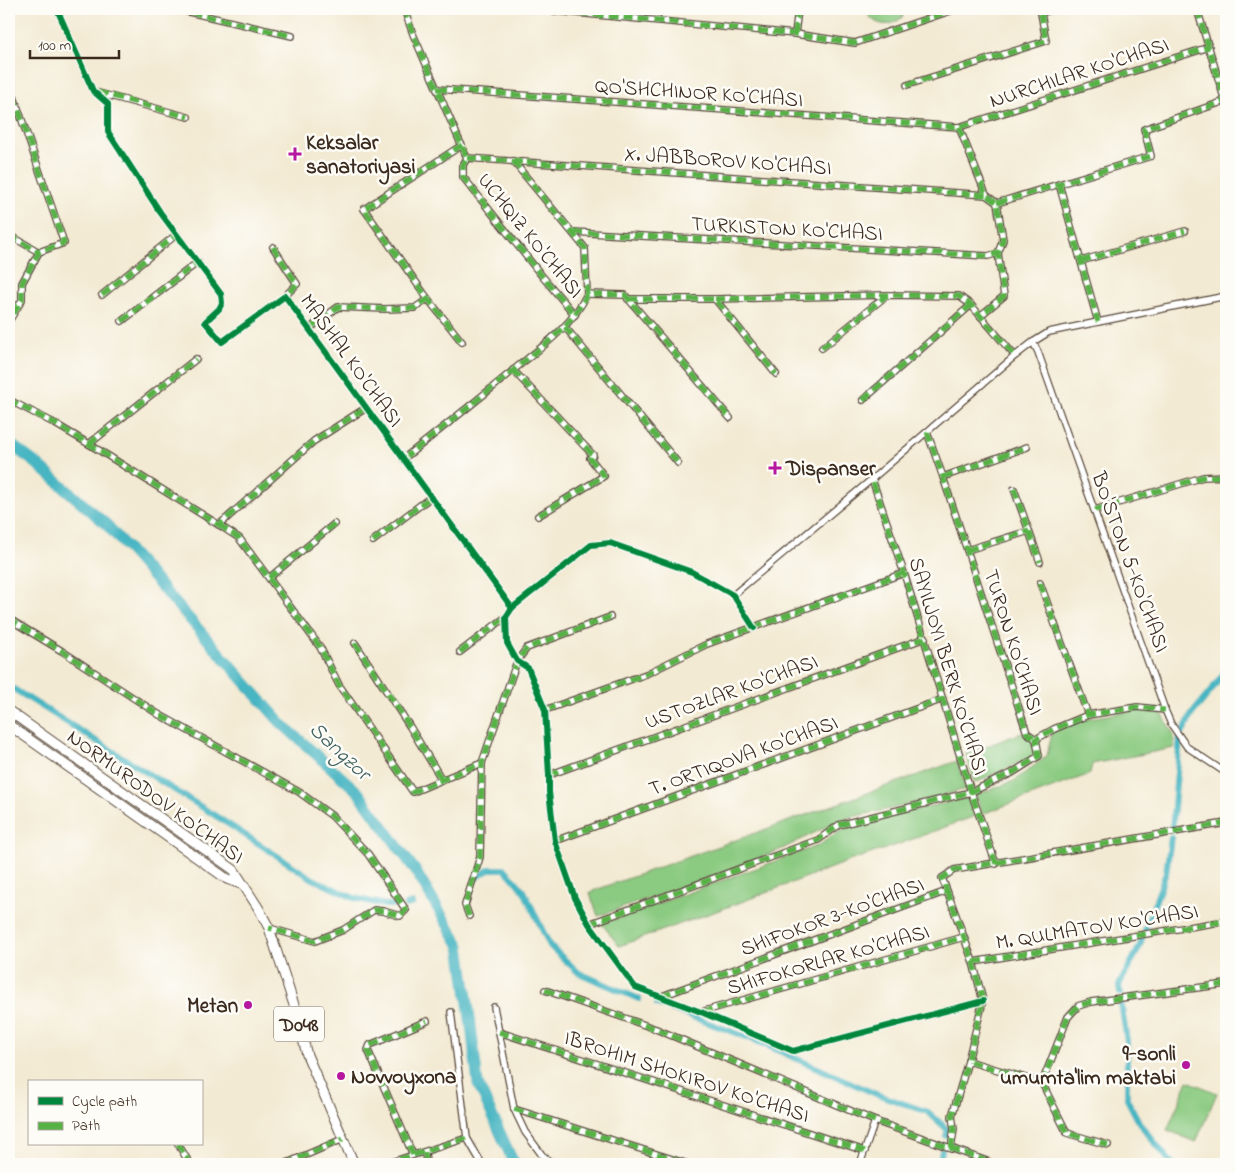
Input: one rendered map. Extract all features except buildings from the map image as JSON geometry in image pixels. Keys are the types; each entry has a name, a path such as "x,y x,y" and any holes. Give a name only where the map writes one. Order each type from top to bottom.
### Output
{"main road":[{"name":"NORMURODOV KO'CHASI","path":"9,711 234,870 244,885"},
{"name":"NORMURODOV KO'CHASI","path":"9,725 227,879 244,885"},
{"name":"D048","path":"244,885 269,928 295,1007 307,1056 354,1164"}],"street":[{"name":"MASHAL KO'CHASI","path":"58,9 93,91 108,104 108,132 160,212 222,294 222,303 219,308 205,322 222,342 285,296 512,608"},
{"path":"176,9 292,36"},
{"name":"UCHQIZ KO'CHASI","path":"404,9 467,158 463,165 463,178 575,315"},
{"path":"534,9 795,34 855,43 956,9"},
{"path":"795,34 798,9"},
{"name":"NURCHILAR KO'CHASI","path":"906,85 1046,40 1040,11 1054,9"},
{"path":"996,203 1151,156 1144,128 1225,101 1197,9"},
{"name":"NURCHILAR KO'CHASI","path":"959,127 1209,47"},
{"path":"9,82 64,243 39,252 22,283 22,300 9,322"},
{"name":"QO'SHCHINOR KO'CHASI","path":"437,89 959,127"},
{"path":"93,91 188,117"},
{"path":"959,127 986,195 996,203 1003,240 998,253 1004,296 980,316"},
{"path":"462,145 364,209 428,299 462,342"},
{"name":"X. JABBOROV KO'CHASI","path":"467,158 986,195"},
{"path":"403,459 565,327 582,306 587,294 585,248 513,161"},
{"path":"1059,184 1098,322"},
{"path":"1081,261 1184,231"},
{"name":"TURKISTON KO'CHASI","path":"573,232 988,256 998,253"},
{"path":"102,295 177,234"},
{"path":"9,235 39,252"},
{"path":"274,247 297,284 285,296"},
{"path":"122,321 198,262"},
{"path":"587,294 624,295 730,418"},
{"path":"628,299 887,295 960,296 1015,356"},
{"path":"822,348 887,295"},
{"path":"733,595 1015,356 1049,332 1226,296"},
{"path":"715,298 776,374"},
{"path":"309,329 338,307 415,308 428,299"},
{"path":"863,400 970,305"},
{"name":"UCHQIZ KO'CHASI","path":"565,327 678,464"},
{"name":"BO'STON 5-KO'CHASI","path":"1033,342 1171,724 1187,747 1226,773"},
{"path":"89,444 196,359"},
{"path":"513,370 593,455 590,458 604,476 538,516"},
{"path":"9,400 89,444 239,538 320,647 339,685 413,792 482,763"},
{"path":"218,525 314,441 366,408"},
{"name":"TURON KO'CHASI","path":"927,432 1027,732 1036,740"},
{"path":"942,477 1027,447"},
{"path":"1095,510 1203,476 1226,476"},
{"name":"SAYILJOYI BERK KO'CHASI","path":"589,924 818,840 839,825 971,792 925,638 872,479"},
{"path":"1014,489 1040,562"},
{"path":"373,541 431,497"},
{"path":"269,578 334,524"},
{"name":"TURON KO'CHASI","path":"966,550 1029,531"},
{"path":"460,652 506,617 512,608 591,545 610,543 692,572 733,595 754,628"},
{"path":"544,710 646,674 707,644 904,573"},
{"path":"1040,583 1088,715"},
{"path":"506,617 507,643 517,661 528,668 544,710 549,792 555,841 574,898 589,924 635,986 793,1051 983,1001"},
{"path":"469,916 465,905 480,857 482,763 517,661 527,648 610,617"},
{"path":"9,620 62,651 158,714 299,792 332,816 368,854 406,910 400,916 374,910 343,930 316,941 269,928"},
{"name":"USTOZLAR KO'CHASI","path":"549,775 925,638"},
{"path":"355,643 442,780"},
{"name":"T. ORTIQOVA KO'CHASI","path":"555,841 943,699"},
{"path":"1165,710 1137,707 1088,715 1054,729 1036,740 1039,756 1012,773 971,792 996,864 1226,823"},
{"name":"SHIFOKOR 3-KO'CHASI","path":"662,996 947,891 942,878 954,870 996,864"},
{"path":"947,891 973,962 983,1001 952,1116 954,1129 951,1149"},
{"name":"M. QULMATOV KO'CHASI","path":"973,962 1226,921"},
{"name":"SHIFOKORLAR KO'CHASI","path":"701,1012 964,938"},
{"path":"1108,1145 1066,1133 1042,1083 1068,1017 1078,1006 1091,1002 1226,984"},
{"name":"IBROHIM SHOKIROV KO'CHASI","path":"544,990 656,1029 875,1121 995,1164"},
{"path":"494,1007 514,1109 525,1132 542,1155 553,1164"},
{"path":"451,1012 466,1138 482,1164"},
{"path":"413,1155 368,1050 370,1045 427,1021"},
{"name":"IBROHIM SHOKIROV KO'CHASI","path":"499,1032 865,1152"},
{"path":"968,1061 1042,1083"},
{"path":"514,1109 688,1164"},
{"path":"860,1164 875,1121"},
{"path":"385,1164 466,1138"},
{"path":"285,1164 343,1139"},
{"path":"179,1146 190,1164"},
{"path":"425,1152 426,1164"}],"green space":[{"path":"865,9 907,9 898,21 886,24 874,20"},
{"path":"1139,710 1156,711 1163,715 1174,736 1174,748 1092,764 1090,774 982,814 976,795 1014,781 1047,756 1052,732 1089,718"},
{"path":"1021,733 1031,738 1036,755 975,783 966,754"},
{"path":"957,761 966,789 899,807 842,819 782,849 697,882 598,916 590,892"},
{"path":"968,798 975,816 619,946 602,924 820,845 831,836 851,826"},
{"path":"1188,1081 1217,1093 1196,1142 1167,1130"}],"waterway":[{"name":"Sangzor","path":"9,443 37,464 107,525 281,723 358,792 415,870 460,946 478,1084 516,1164"},
{"path":"1183,732 1192,714 1226,670"},
{"path":"9,686 313,879 354,898 386,905 395,905"},
{"path":"1172,830 1180,738"},
{"path":"1145,929 1166,873 1171,838"},
{"path":"476,878 490,869 505,869 524,891 550,946 579,973 639,999"},
{"path":"406,905 413,903"},
{"path":"1120,993 1119,985 1142,940"},
{"path":"1121,1003 1127,1041 1127,1099 1140,1124 1173,1164"},
{"path":"657,1004 752,1039 876,1094 928,1112 948,1130 946,1136"},
{"path":"939,1164 942,1151"}],"marked path":[{"path":"176,9 292,36"},
{"path":"404,9 467,158 463,165 463,177 575,315"},
{"path":"534,9 795,34 855,43 956,9"},
{"path":"795,34 798,9"},
{"path":"1039,9 1041,13 1054,9"},
{"path":"997,203 1151,156 1144,129 1225,101 1197,9"},
{"path":"907,85 1046,41 1041,13"},
{"path":"437,89 959,127 1209,47"},
{"path":"9,82 64,243 39,252 22,283 22,300 9,321"},
{"path":"98,92 188,117"},
{"path":"959,127 986,195 997,203 1003,240 998,253 1004,296 980,316"},
{"path":"462,145 364,209 428,299 462,342"},
{"path":"467,158 986,195"},
{"path":"513,161 585,248 587,294 625,295 730,418"},
{"path":"1059,184 1098,322"},
{"path":"1081,261 1185,231"},
{"path":"573,232 988,256 998,253"},
{"path":"102,295 177,234"},
{"path":"9,235 39,252"},
{"path":"273,247 297,284 285,296"},
{"path":"122,321 198,262"},
{"path":"403,459 556,335 573,316 587,294"},
{"path":"715,299 887,295"},
{"path":"822,348 887,295 959,296 971,305 1015,356"},
{"path":"309,329 338,307 415,308 428,299"},
{"path":"628,299 715,299 776,374"},
{"path":"863,400 971,305"},
{"path":"565,327 678,463"},
{"path":"89,444 196,359"},
{"path":"513,370 593,455 590,458 604,476 538,516"},
{"path":"9,400 89,444 219,525 314,441 366,408"},
{"path":"927,432 1027,733 1036,739"},
{"path":"943,477 1027,447"},
{"path":"1095,510 1203,477 1226,476"},
{"path":"589,924 818,840 839,825 971,792 904,573 872,479"},
{"path":"1014,489 1040,562"},
{"path":"373,541 431,497"},
{"path":"269,578 334,524"},
{"path":"219,525 239,538 320,647 339,685 413,792 482,763"},
{"path":"967,550 1029,531"},
{"path":"545,710 646,674 707,644 904,573"},
{"path":"1040,583 1088,715"},
{"path":"460,652 506,617"},
{"path":"469,916 465,905 480,857 482,763 517,661 527,648 610,617"},
{"path":"9,619 62,651 158,714 299,792 332,816 368,854 406,910 400,916 374,910 343,930 315,941 269,928"},
{"path":"549,775 925,638"},
{"path":"355,643 442,780"},
{"path":"555,841 943,699"},
{"path":"996,864 971,792 1012,773 1039,756 1036,739 1054,729 1088,715 1137,707 1165,710"},
{"path":"662,996 947,891 942,878 954,870 1226,823"},
{"path":"947,891 973,962 983,1001 968,1061 1042,1083 1068,1017 1078,1006 1091,1002 1226,984"},
{"path":"973,962 1226,921"},
{"path":"702,1012 964,937"},
{"path":"545,990 656,1029 875,1121 995,1164"},
{"path":"413,1155 368,1050 370,1045 427,1021"},
{"path":"499,1032 865,1151"},
{"path":"951,1149 954,1129 952,1116 968,1061"},
{"path":"1042,1083 1067,1133 1108,1145"},
{"path":"514,1109 688,1164"},
{"path":"385,1164 467,1138"},
{"path":"285,1164 343,1139"},
{"path":"179,1146 190,1164"},
{"path":"425,1152 426,1164"}],"cycle path":[{"path":"57,9 93,91 108,104 108,132 160,212 221,294 222,303 219,309 205,322 222,342 285,296 512,608"},
{"path":"754,628 733,595 692,572 610,543 591,545 512,608 506,617 507,643 517,661 528,668 545,710 549,792 555,841 575,898 589,924 635,987 701,1012 793,1051 983,1001"}],"place":[{"name":"Keksalar sanatoriyasi","path":"295,154"},
{"name":"Dispanser","path":"775,468"},
{"name":"Metan","path":"248,1005"},
{"name":"9-sonli umumta'lim maktabi","path":"1186,1065"},
{"name":"Novvoyxona","path":"341,1076"}]}
